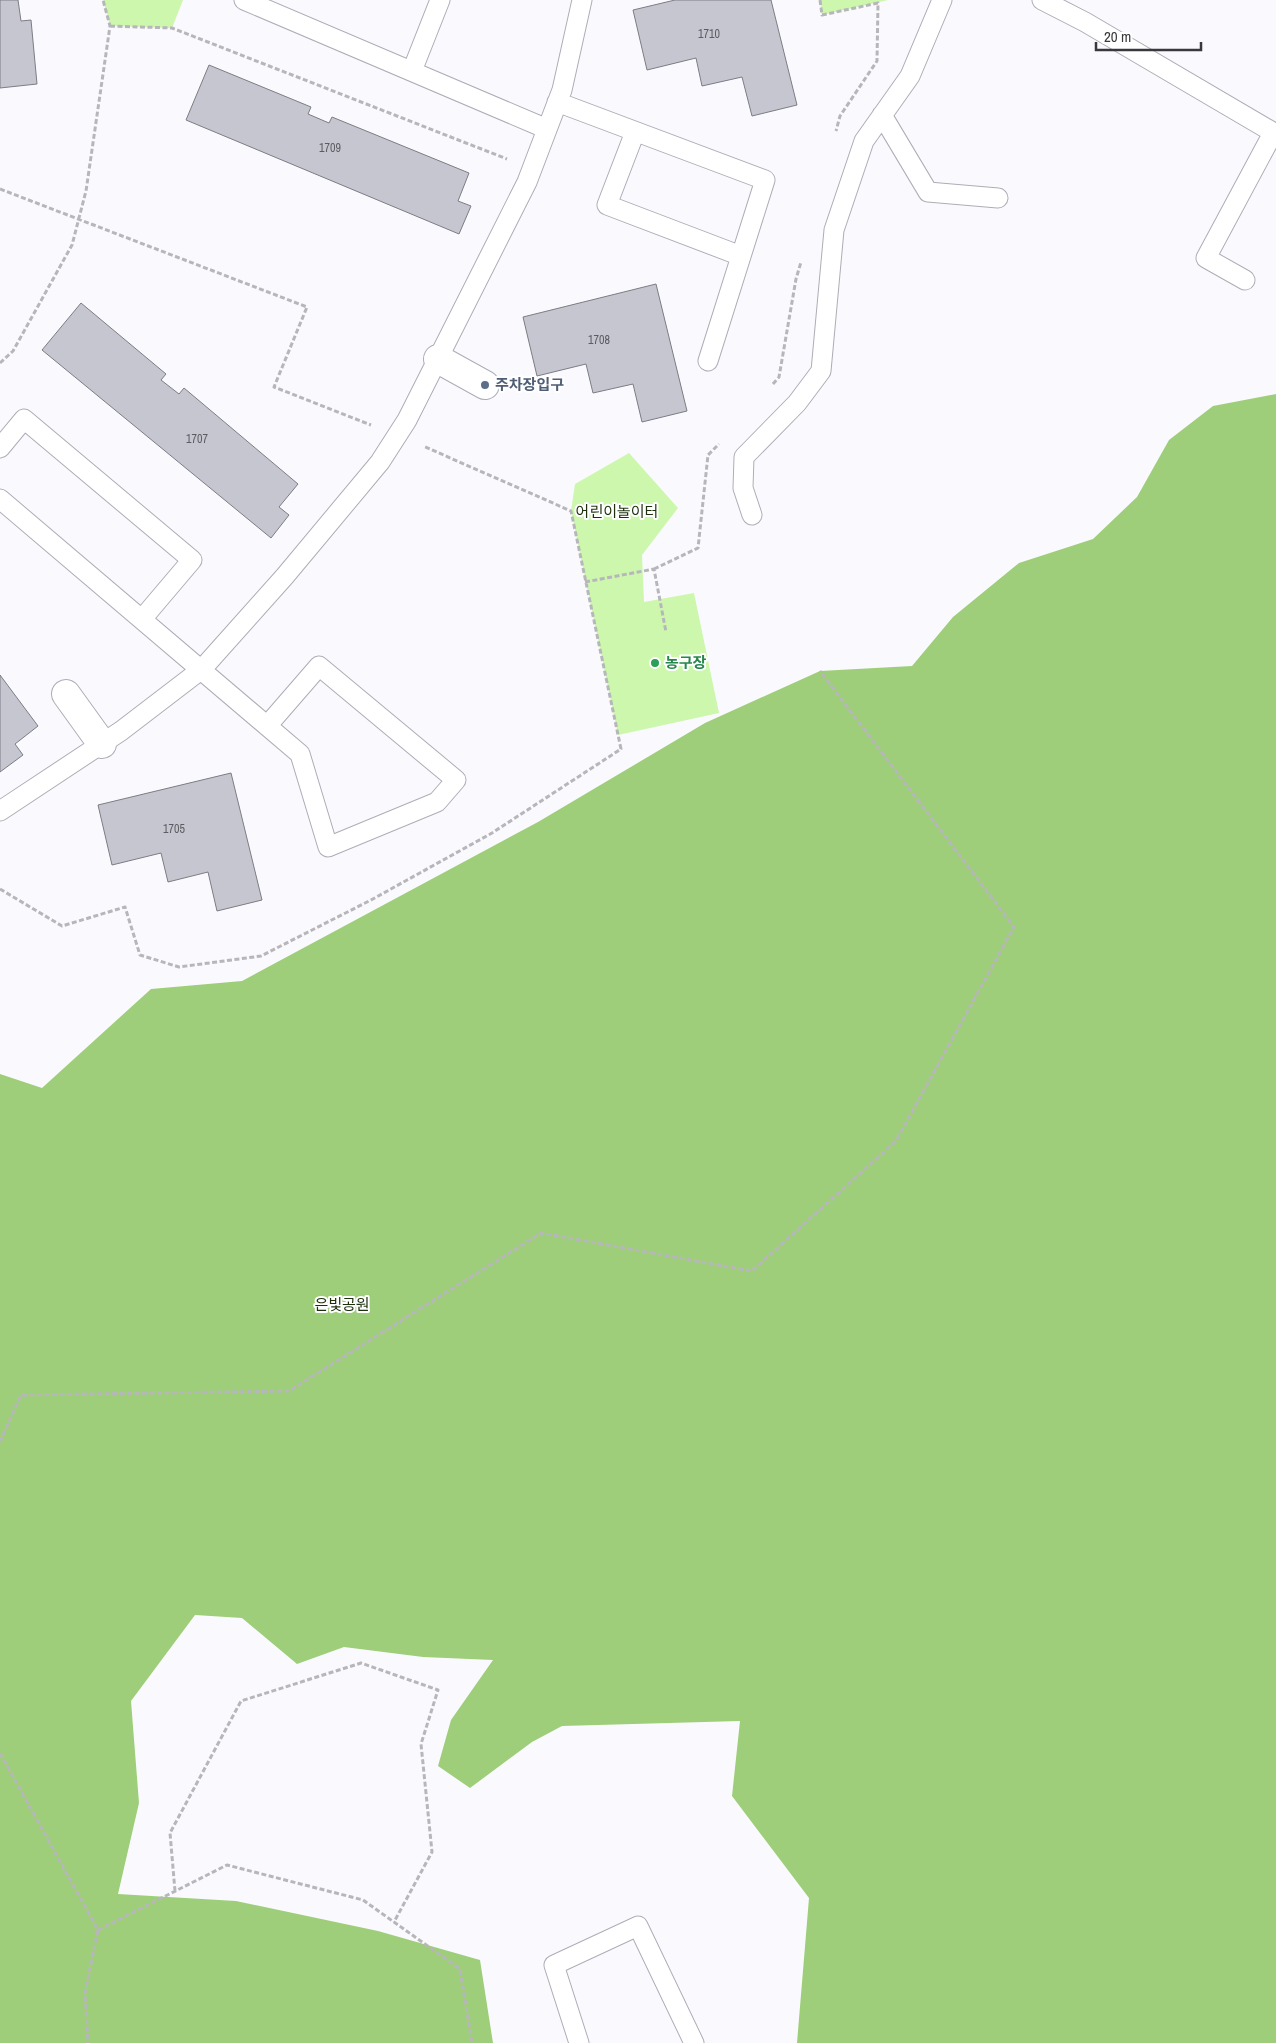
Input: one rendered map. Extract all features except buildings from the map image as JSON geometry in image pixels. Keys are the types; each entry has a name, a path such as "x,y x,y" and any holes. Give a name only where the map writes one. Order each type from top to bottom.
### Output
{"street":[{"path":"438,359 485,385"},
{"path":"66,694 102,744"}],"lane":[{"path":"244,0 547,129"},
{"path":"412,71 440,0"},
{"path":"0,811 102,744 202,670 292,569 380,462 407,420 532,169 562,90 582,0"},
{"path":"752,515 742,488 744,457 798,403 821,371 834,230 864,141 910,76 942,0"},
{"path":"1042,0 1085,22 1275,134 1206,258 1245,280"},
{"path":"557,102 765,180 708,361"},
{"path":"882,115 928,192 998,198"},
{"path":"635,132 607,205 741,256"},
{"path":"0,448 24,419 192,560 142,619"},
{"path":"0,500 300,754 328,848 438,802 456,780 319,666 268,726"},
{"path":"579,2043 554,1965 638,1926 694,2043"}],"path":[{"path":"0,363 13,351 72,245 86,190 110,26 103,0"},
{"path":"820,0 822,15 878,3 877,61 840,116 835,135"},
{"path":"110,26 172,28 532,169"},
{"path":"0,189 307,307 274,387 397,435 570,511 621,750 492,833 371,900 260,956 179,967 140,955 125,907 62,926 0,889"},
{"path":"768,391 778,376 796,278 801,261"},
{"path":"585,582 654,569 698,548 708,455 721,442"},
{"path":"654,569 666,632"},
{"path":"0,1442 21,1395 289,1391 541,1233 752,1271 896,1141 1014,928 820,671"},
{"path":"175,1891 170,1833 241,1701 361,1663 438,1690 421,1744 432,1852 394,1922"},
{"path":"0,1753 98,1930 85,1993 88,2043"},
{"path":"98,1930 227,1865 363,1900 460,1969 472,2043"}],"green space":[{"path":"103,0 183,0 172,28 110,26"},
{"path":"820,0 888,0 822,15"},
{"name":"은빛공원","path":"1276,394 1276,2043 797,2043 809,1898 732,1796 740,1721 562,1726 532,1742 470,1788 438,1766 451,1720 493,1660 423,1657 344,1647 297,1664 242,1618 195,1615 131,1701 139,1803 118,1894 236,1901 378,1931 480,1960 493,2043 0,2043 0,1074 42,1088 151,989 242,981 538,822 705,723 820,671 912,666 953,617 1019,563 1093,539 1137,497 1169,440 1213,406"},
{"name":"어린이놀이터","path":"629,453 678,508 642,555 644,602 694,593 719,713 618,735 571,511 575,484"}],"place":[{"name":"주차장입구","path":"485,385"},
{"name":"농구장","path":"655,663"}]}
